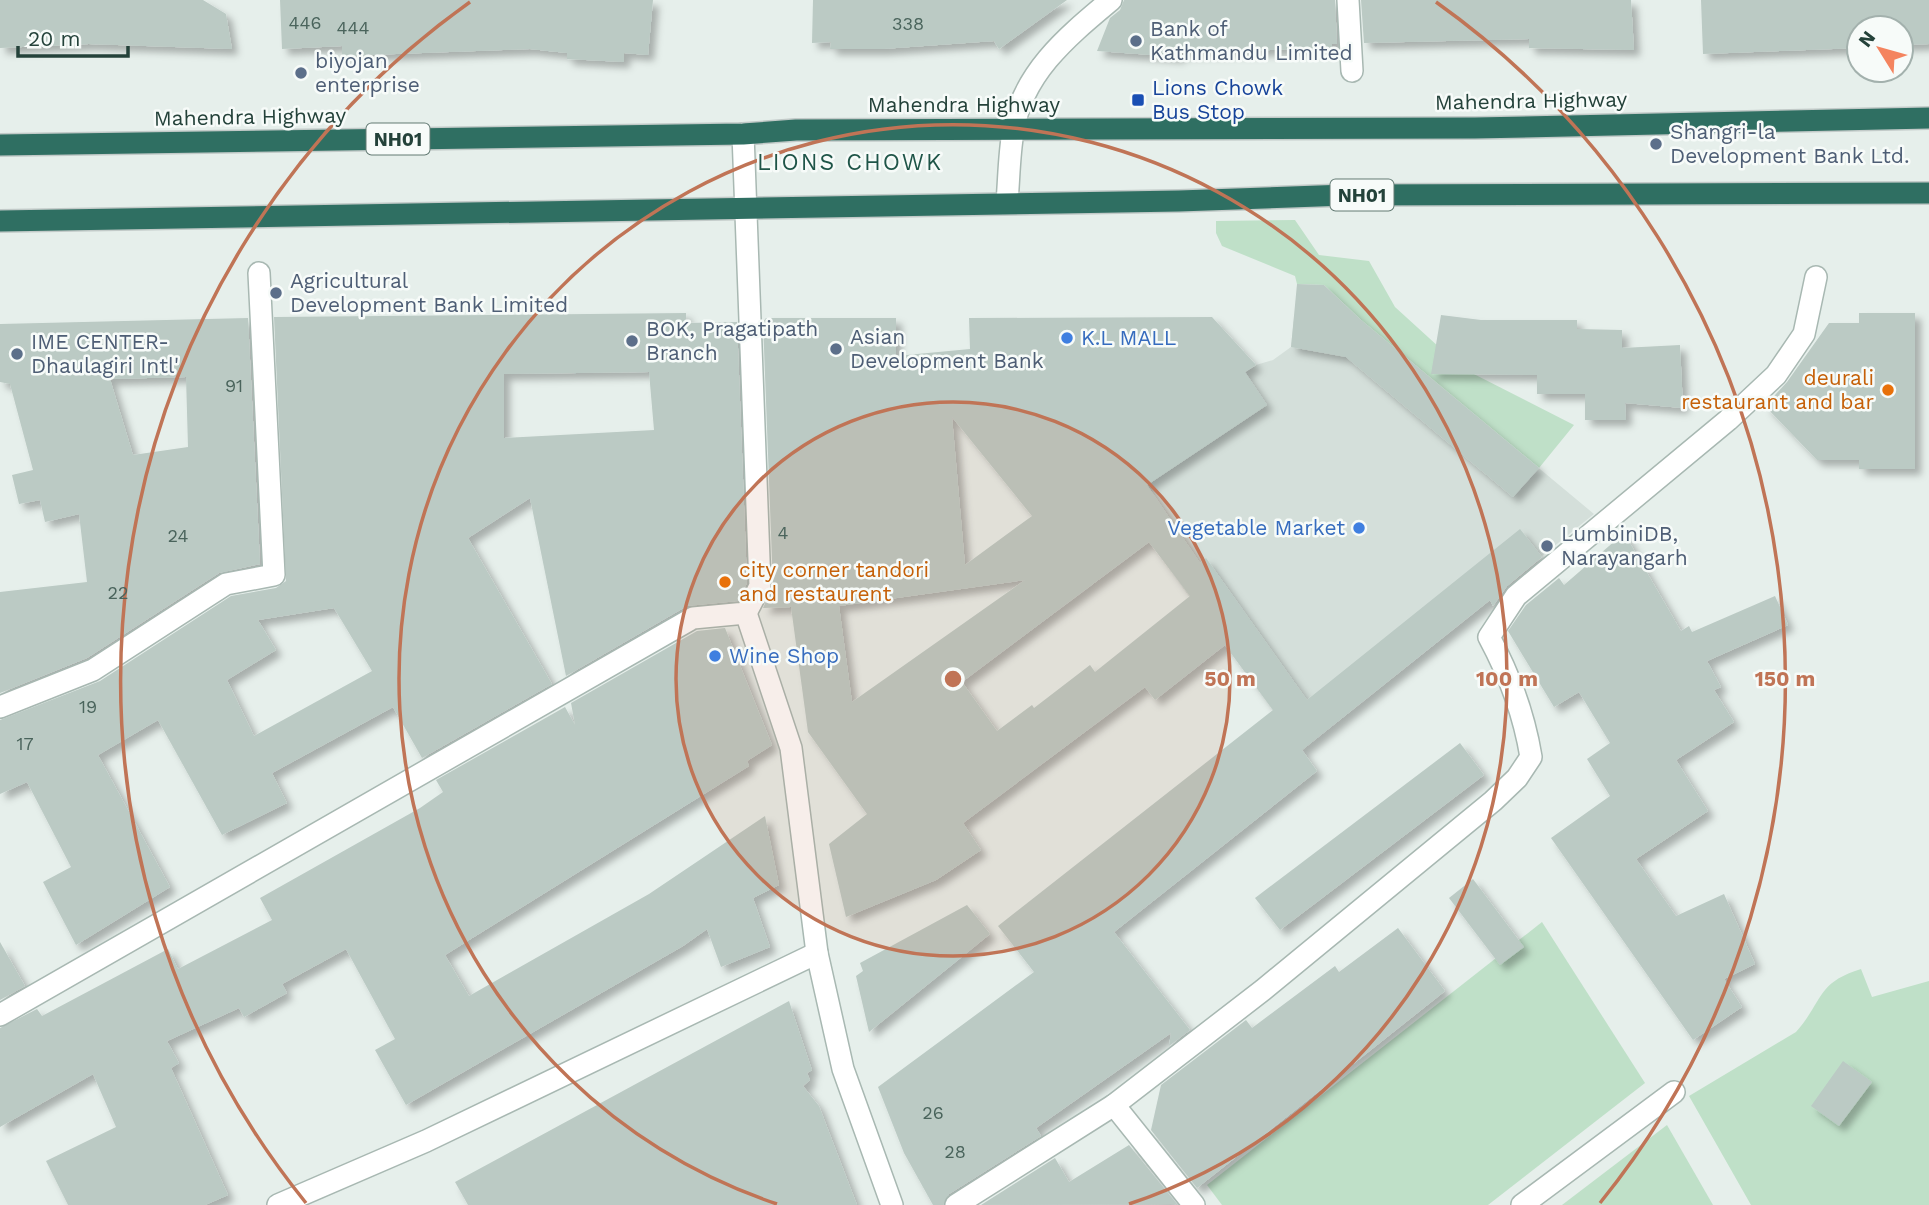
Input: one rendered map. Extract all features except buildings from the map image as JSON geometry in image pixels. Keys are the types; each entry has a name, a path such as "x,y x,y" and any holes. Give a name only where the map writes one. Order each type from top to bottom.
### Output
{"highway":[{"name":"Mahendra Highway","path":"0,145 1013,129 1475,128 1929,118"},
{"name":"NH01","path":"0,221 1179,201 1346,195 1929,193"}],"street":[{"path":"1007,202 1013,129 1027,91 1058,44 1111,0"},
{"path":"1348,0 1352,72"},
{"path":"743,134 760,586 746,612 791,748 817,953 843,1069 892,1205"},
{"path":"0,707 93,670 226,584 274,575 259,273"},
{"path":"956,1205 1114,1105 1263,989 1493,801 1517,778 1531,757 1526,723 1504,664 1489,638 1504,611 1516,596 1728,420 1776,374 1804,334 1815,277"},
{"path":"0,1014 693,618 746,612"},
{"path":"278,1205 426,1141 817,953"},
{"path":"1522,1205 1674,1092"},
{"path":"1114,1105 1194,1205"}],"shaded area":[{"name":"Vegetable Market","path":"1294,318 1361,320 1594,514 1302,750 1095,468 1256,365 1273,360 1291,347"}],"green space":[{"path":"1295,220 1319,255 1369,261 1395,307 1462,368 1574,425 1539,468 1361,320 1324,285 1297,284 1295,276 1222,246 1216,233 1216,221"},
{"path":"1542,922 1645,1083 1488,1205 1222,1205 1207,1185"},
{"path":"1861,969 1872,997 1929,981 1929,1205 1751,1205 1689,1096 1796,1032 1828,987 1846,974"},
{"path":"1667,1125 1713,1205 1562,1205"}],"place":[{"name":"Bank of Kathmandu Limited","path":"1136,41"},
{"name":"biyojan enterprise","path":"301,73"},
{"name":"Lions Chowk Bus Stop","path":"1138,100"},
{"name":"Shangri-la Development Bank Ltd.","path":"1656,144"},
{"name":"Agricultural Development Bank Limited","path":"276,293"},
{"name":"K.L MALL","path":"1067,338"},
{"name":"BOK, Pragatipath Branch","path":"632,341"},
{"name":"Asian Development Bank","path":"836,349"},
{"name":"IME CENTER- Dhaulagiri Intl'","path":"17,354"},
{"name":"deurali restaurant and bar","path":"1888,390"},
{"name":"Vegetable Market","path":"1359,528"},
{"name":"LumbiniDB, Narayangarh","path":"1547,546"},
{"name":"city corner tandori and restaurent","path":"725,582"},
{"name":"Wine Shop","path":"715,656"}],"district":[{"name":"LIONS CHOWK","path":"850,162"}]}
